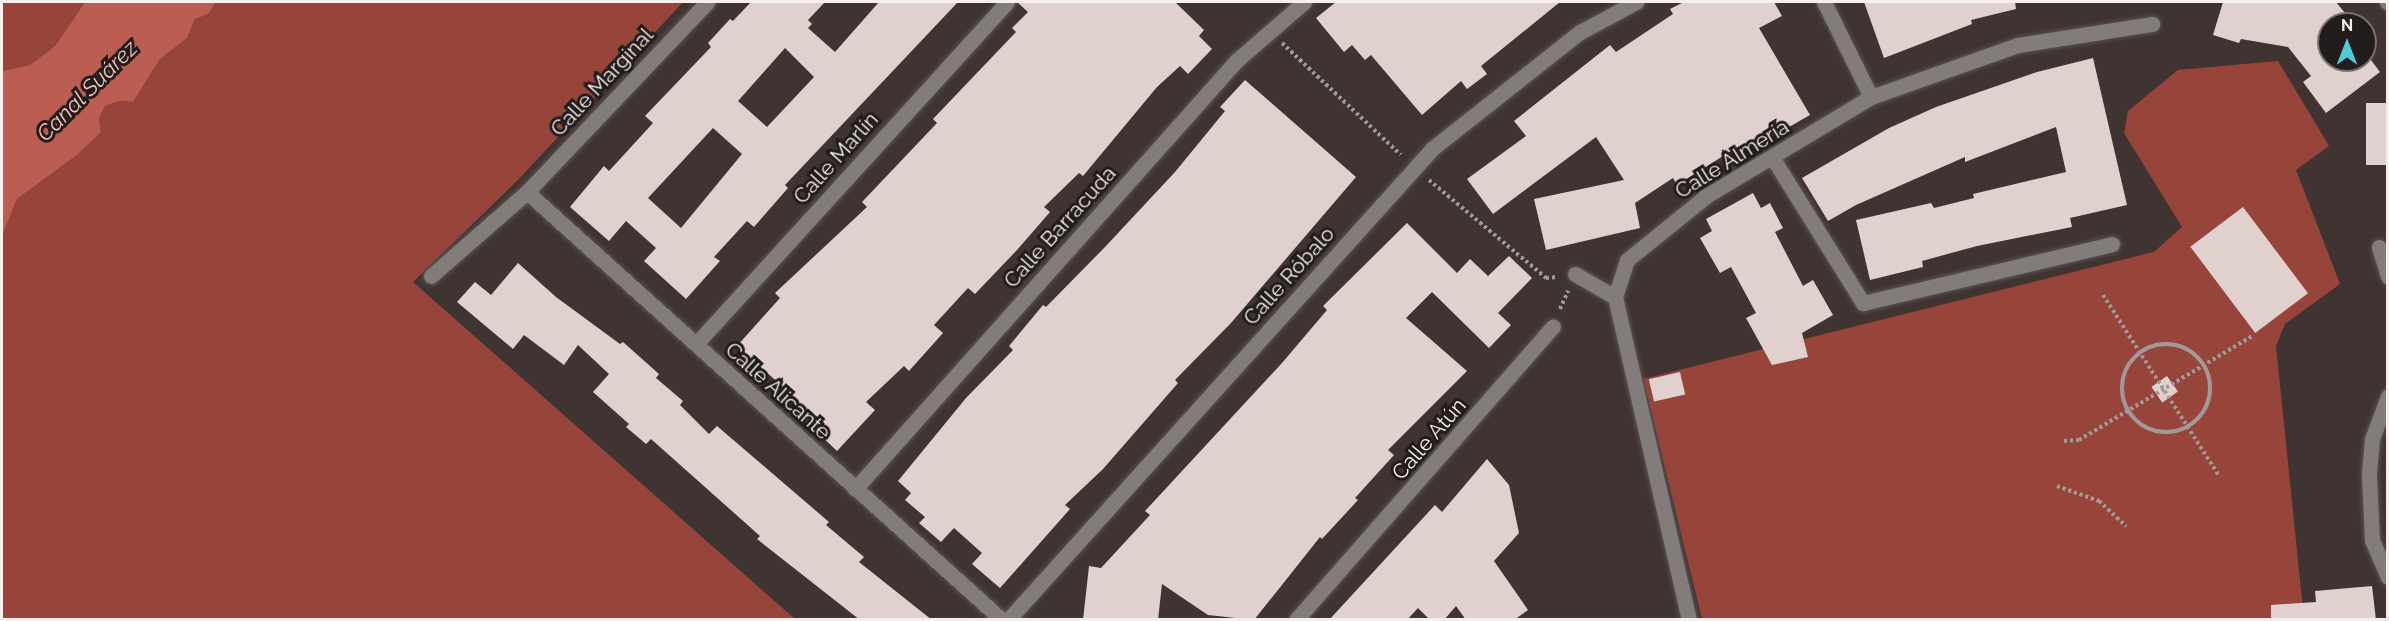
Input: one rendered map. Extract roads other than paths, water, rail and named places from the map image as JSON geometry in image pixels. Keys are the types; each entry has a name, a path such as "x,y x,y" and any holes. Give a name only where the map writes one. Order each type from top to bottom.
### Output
{"street":[{"name":"Calle Marginal","path":"431,276 527,192 707,2"},
{"name":"Calle Marlín","path":"696,344 1007,2"},
{"name":"Calle Barracuda","path":"855,489 1236,61 1304,2"},
{"name":"Calle Róbalo","path":"1008,620 1433,148 1580,32 1636,2"},
{"path":"1824,2 1871,97"},
{"name":"Calle Almería","path":"1615,297 1627,260 1706,196 1871,97 2018,45 2152,24"},
{"path":"1772,157 1863,303 2112,244"},
{"name":"Calle Alicante","path":"527,192 1002,620"},
{"path":"2379,247 2388,277"},
{"path":"1575,274 1615,297 1689,620"},
{"name":"Calle Atún","path":"1296,620 1553,326"},
{"path":"2388,396 2372,439 2369,477 2372,540 2388,577"}],"water":[{"name":"Canal Suárez","path":"85,2 216,2 208,14 195,19 187,38 160,59 133,102 119,101 105,106 99,119 101,132 77,155 17,199 2,236 2,71 30,65 55,46"}]}
